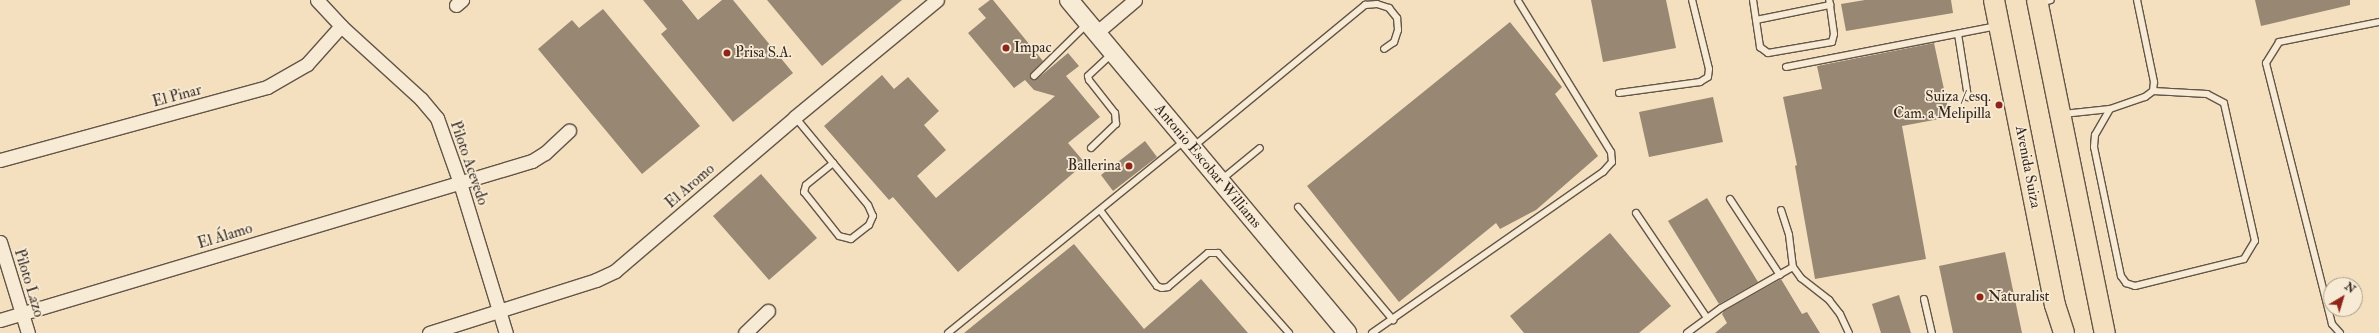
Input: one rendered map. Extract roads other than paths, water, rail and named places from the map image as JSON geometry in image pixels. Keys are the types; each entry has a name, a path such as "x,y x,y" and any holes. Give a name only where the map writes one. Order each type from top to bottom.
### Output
{"main road":[{"name":"Avenida Suiza","path":"1994,0 2055,305 2064,333"},
{"path":"2042,1 2061,115 2105,333"},
{"path":"2055,305 2058,333"}],"street":[{"name":"Piloto Acevedo","path":"317,0 341,26 431,110 441,125 506,333"},
{"name":"El Aromo","path":"429,333 596,280 616,271 795,117 937,0"},
{"path":"1092,28 1135,0"},
{"name":"Antonio Escobar Williams","path":"1071,1 1341,329"},
{"name":"El Pinar","path":"0,160 267,87 307,64 341,26"},
{"name":"El Álamo","path":"0,320 532,161 545,153 569,131"},
{"name":"Piloto Lazo","path":"0,242 28,333"},
{"path":"745,333 768,311"}],"lane":[{"path":"1619,93 1700,82 1708,77 1710,69 1692,0"},
{"path":"1753,0 1760,47 1768,53 1828,44 1832,42 1834,34 1829,2 1756,20"},
{"path":"2137,0 2154,82 2153,91"},
{"path":"1372,333 1393,320 1603,172 1612,162 1611,152 1518,1"},
{"path":"948,333 1100,210 1189,144 1365,5 1377,4 1389,8 1397,18 1398,30 1394,42 1384,50"},
{"path":"2340,333 2332,324 2266,63 2279,42 2379,22"},
{"path":"1786,67 1999,26"},
{"path":"1034,76 1092,28"},
{"path":"1958,34 1968,97"},
{"path":"1091,148 1116,124 1115,113 1088,80 1088,76 1113,53"},
{"path":"2061,115 2110,109 2145,97 2153,91 2207,94 2224,103 2255,241 2244,259 2135,286 2126,283 2120,276 2094,147 2095,135 2110,109"},
{"path":"795,117 868,205 873,216 869,225 851,239 839,236 804,192 806,185 833,163"},
{"path":"1220,181 1260,148"},
{"path":"1730,199 1780,275"},
{"path":"1298,207 1393,320"},
{"path":"1100,210 1158,286 1162,288 1168,287 1208,253 1218,253 1289,333"},
{"path":"1781,210 1789,235 1793,267 1801,278 1829,300 1840,314 1849,333"},
{"path":"1636,213 1707,318"},
{"path":"1688,333 1707,318 1793,267"},
{"path":"1924,299 1932,333"}],"place":[{"name":"Impac","path":"1006,48"},
{"name":"Prisa S.A.","path":"727,53"},
{"name":"Suiza / esq. Cam. a Melipilla","path":"1999,105"},
{"name":"Ballerina","path":"1129,166"},
{"name":"Naturalist","path":"1980,297"}]}
